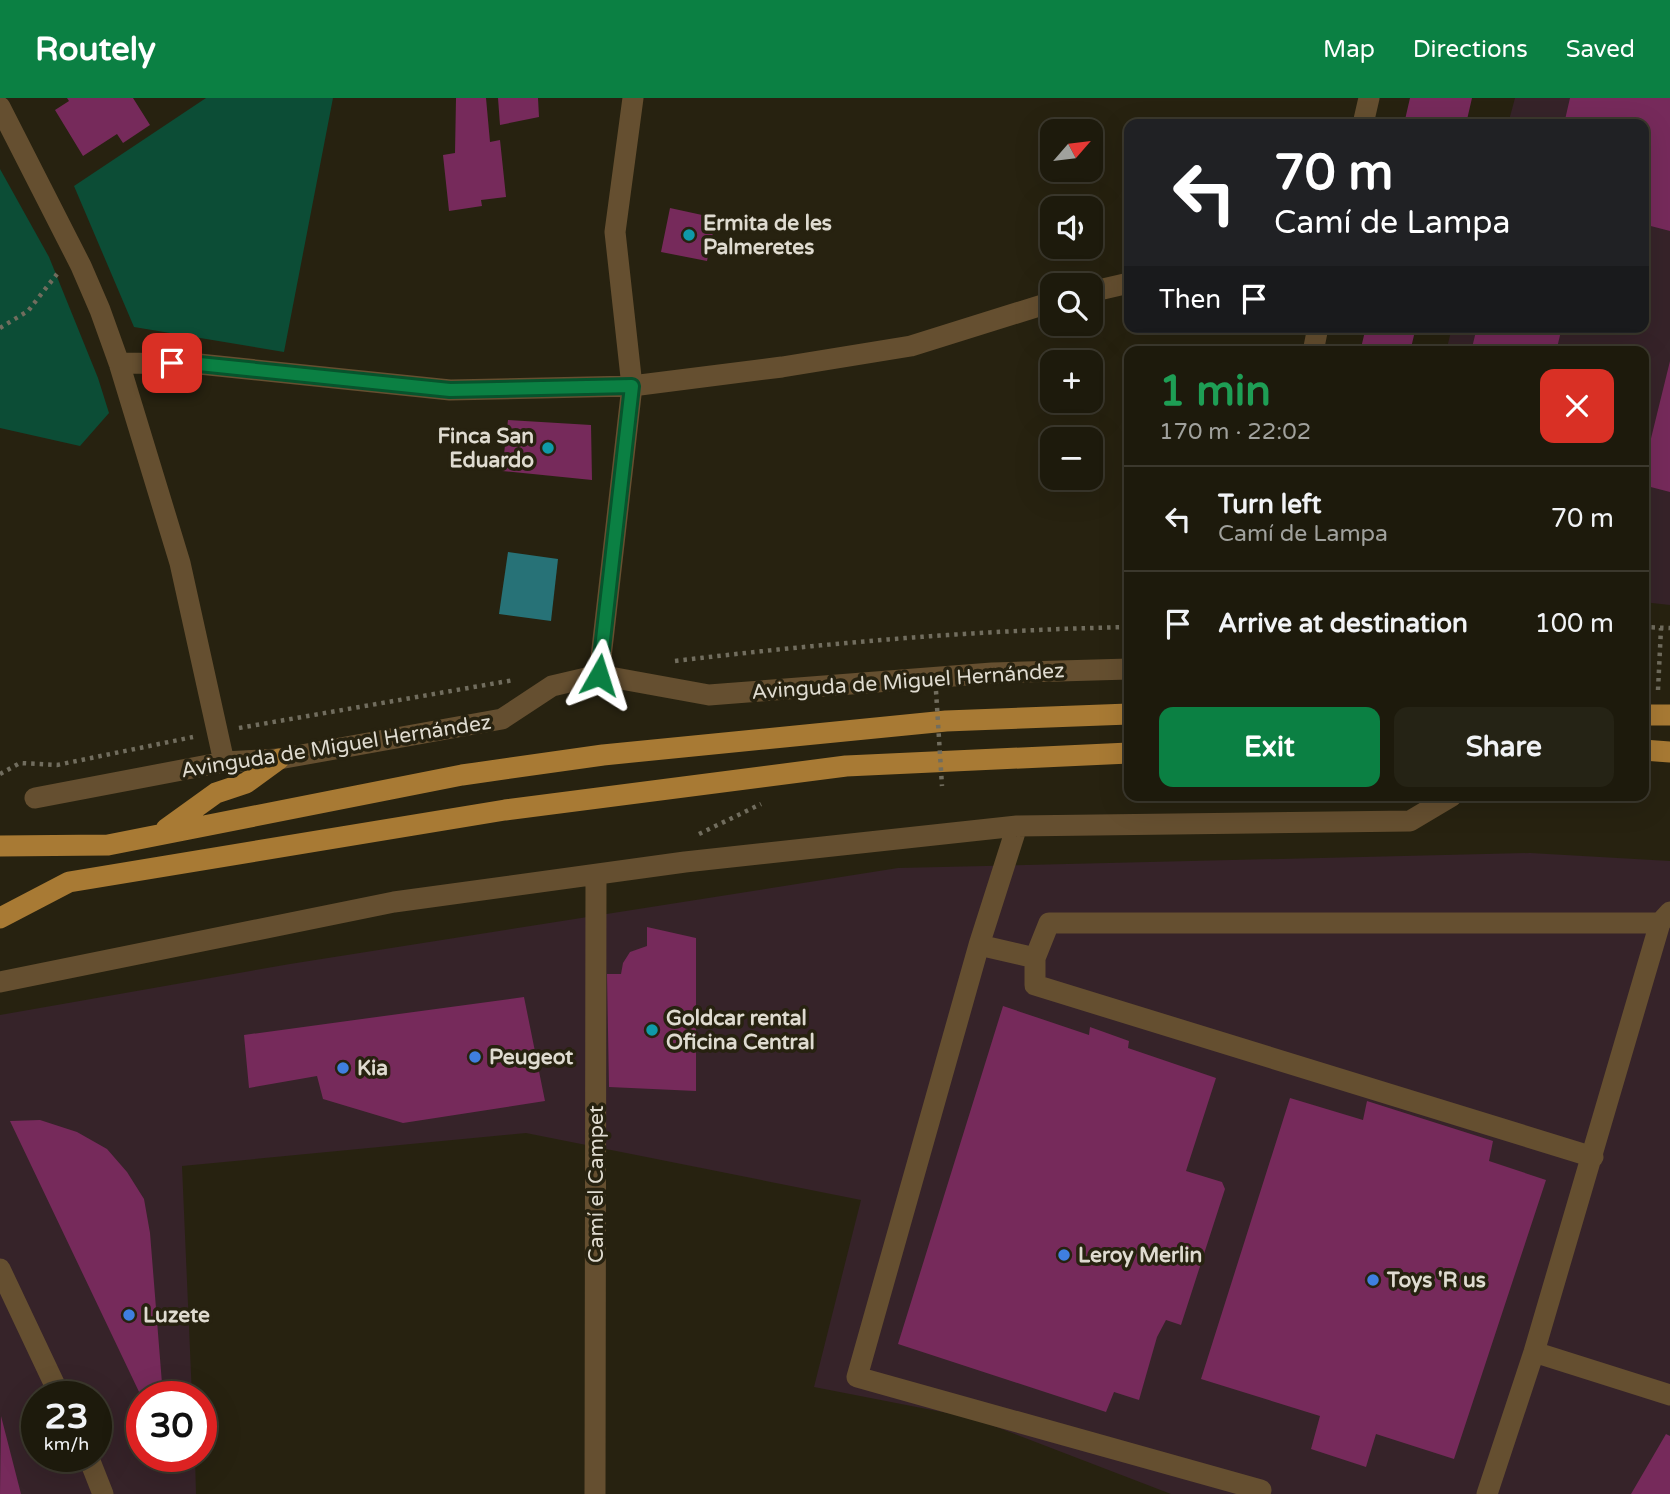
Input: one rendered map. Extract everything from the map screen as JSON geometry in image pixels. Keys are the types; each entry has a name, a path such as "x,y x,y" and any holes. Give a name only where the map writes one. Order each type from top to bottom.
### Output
{"main road":[{"path":"0,846 108,845 462,775 603,755 946,721 1124,714"},
{"path":"1649,715 1670,715"},
{"path":"1649,751 1670,752"},
{"path":"0,918 69,882 505,810 846,766 1124,753"},
{"path":"158,835 216,793 246,783 279,759"}],"street":[{"path":"599,675 632,386 615,232 633,98"},
{"path":"1364,119 1369,98"},
{"path":"0,107 100,310 119,363 180,563 224,762"},
{"path":"1103,289 1124,284"},
{"path":"119,363 199,364 450,390 632,386 782,368 911,346 1040,306"},
{"name":"Avinguda de Miguel Hernández","path":"35,798 224,762 279,759 502,719 552,687 599,675 709,695 992,673 1124,669"},
{"path":"0,982 394,902 596,875 1017,826 1410,821 1444,801"},
{"path":"1017,826 979,944 857,1377 1265,1493"},
{"name":"Camí el Campet","path":"595,1494 596,875"},
{"path":"1487,1494 1534,1352 1593,1157 1665,918 1049,923 1035,958 1035,985 1593,1157"},
{"path":"979,944 1035,958"},
{"path":"0,1269 53,1381"},
{"path":"1534,1352 1670,1395"},
{"path":"94,1472 103,1494"}],"path":[{"path":"0,328 28,311 73,253"},
{"path":"1649,627 1670,628"},
{"path":"929,787 942,786 936,691"},
{"path":"693,837 766,801"}],"shaded area":[{"path":"1515,98 1670,98 1670,605 1649,603 1649,346 1447,346 1451,333 1649,333 1649,119 1509,119"},
{"path":"1530,853 1670,861 1670,1494 1171,1494 973,1418 814,1387 861,1200 526,1133 182,1166 191,1381 126,1381 126,1472 195,1472 196,1494 0,1494 0,1015 290,964 898,868"}],"green space":[{"path":"206,98 333,98 284,352 134,327 74,186"},
{"path":"0,169 49,257 98,378 109,413 80,446 0,428"}],"water":[{"path":"508,552 558,559 551,621 499,614"}],"building":[{"path":"67,98 133,98 150,125 123,143 117,134 83,156 55,110 69,101"},
{"path":"456,98 486,98 490,142 500,140 506,197 481,200 482,206 449,211 443,155 455,153"},
{"path":"498,98 538,98 539,117 500,125"},
{"path":"1410,98 1472,98 1467,119 1405,119"},
{"path":"1570,98 1670,98 1670,231 1649,226 1649,119 1565,119"},
{"name":"Ermita de les Palmeretes","path":"670,208 716,218 707,261 661,252"},
{"path":"1365,333 1415,333 1411,346 1361,346"},
{"path":"1476,333 1561,333 1557,346 1472,346"},
{"path":"1670,361 1670,492 1649,487 1649,447"},
{"name":"Finca San Eduardo","path":"508,420 591,425 592,480 502,471"},
{"name":"Goldcar rental Oficina Central","path":"647,927 696,938 696,1091 609,1087 607,974 621,974 623,963 630,952 647,946"},
{"path":"524,997 545,1101 403,1123 323,1099 317,1076 249,1088 244,1035"},
{"name":"Leroy Merlin","path":"1003,1006 1089,1035 1090,1027 1129,1041 1128,1048 1216,1078 1186,1171 1222,1182 1225,1189 1181,1325 1166,1320 1157,1337 1139,1400 1114,1392 1106,1412 898,1344"},
{"name":"Toys 'R us","path":"1290,1098 1363,1120 1367,1101 1493,1141 1489,1161 1546,1180 1454,1459 1376,1434 1366,1467 1311,1449 1320,1416 1201,1379"},
{"name":"Luzete","path":"40,1120 77,1132 107,1149 127,1172 144,1199 150,1233 162,1381 134,1381 10,1121"},
{"path":"1,1416 21,1494 0,1494"},
{"path":"1666,1434 1670,1436 1670,1494 1631,1494"}],"place":[{"name":"Ermita de les Palmeretes","path":"689,235"},
{"name":"Finca San Eduardo","path":"548,448"},
{"name":"Goldcar rental Oficina Central","path":"652,1030"},
{"name":"Peugeot","path":"475,1057"},
{"name":"Kia","path":"343,1068"},
{"name":"Leroy Merlin","path":"1064,1255"},
{"name":"Toys 'R us","path":"1373,1280"},
{"name":"Luzete","path":"129,1315"}],"route":[{"path":"172,363 450,390 632,386 599,675"}]}
